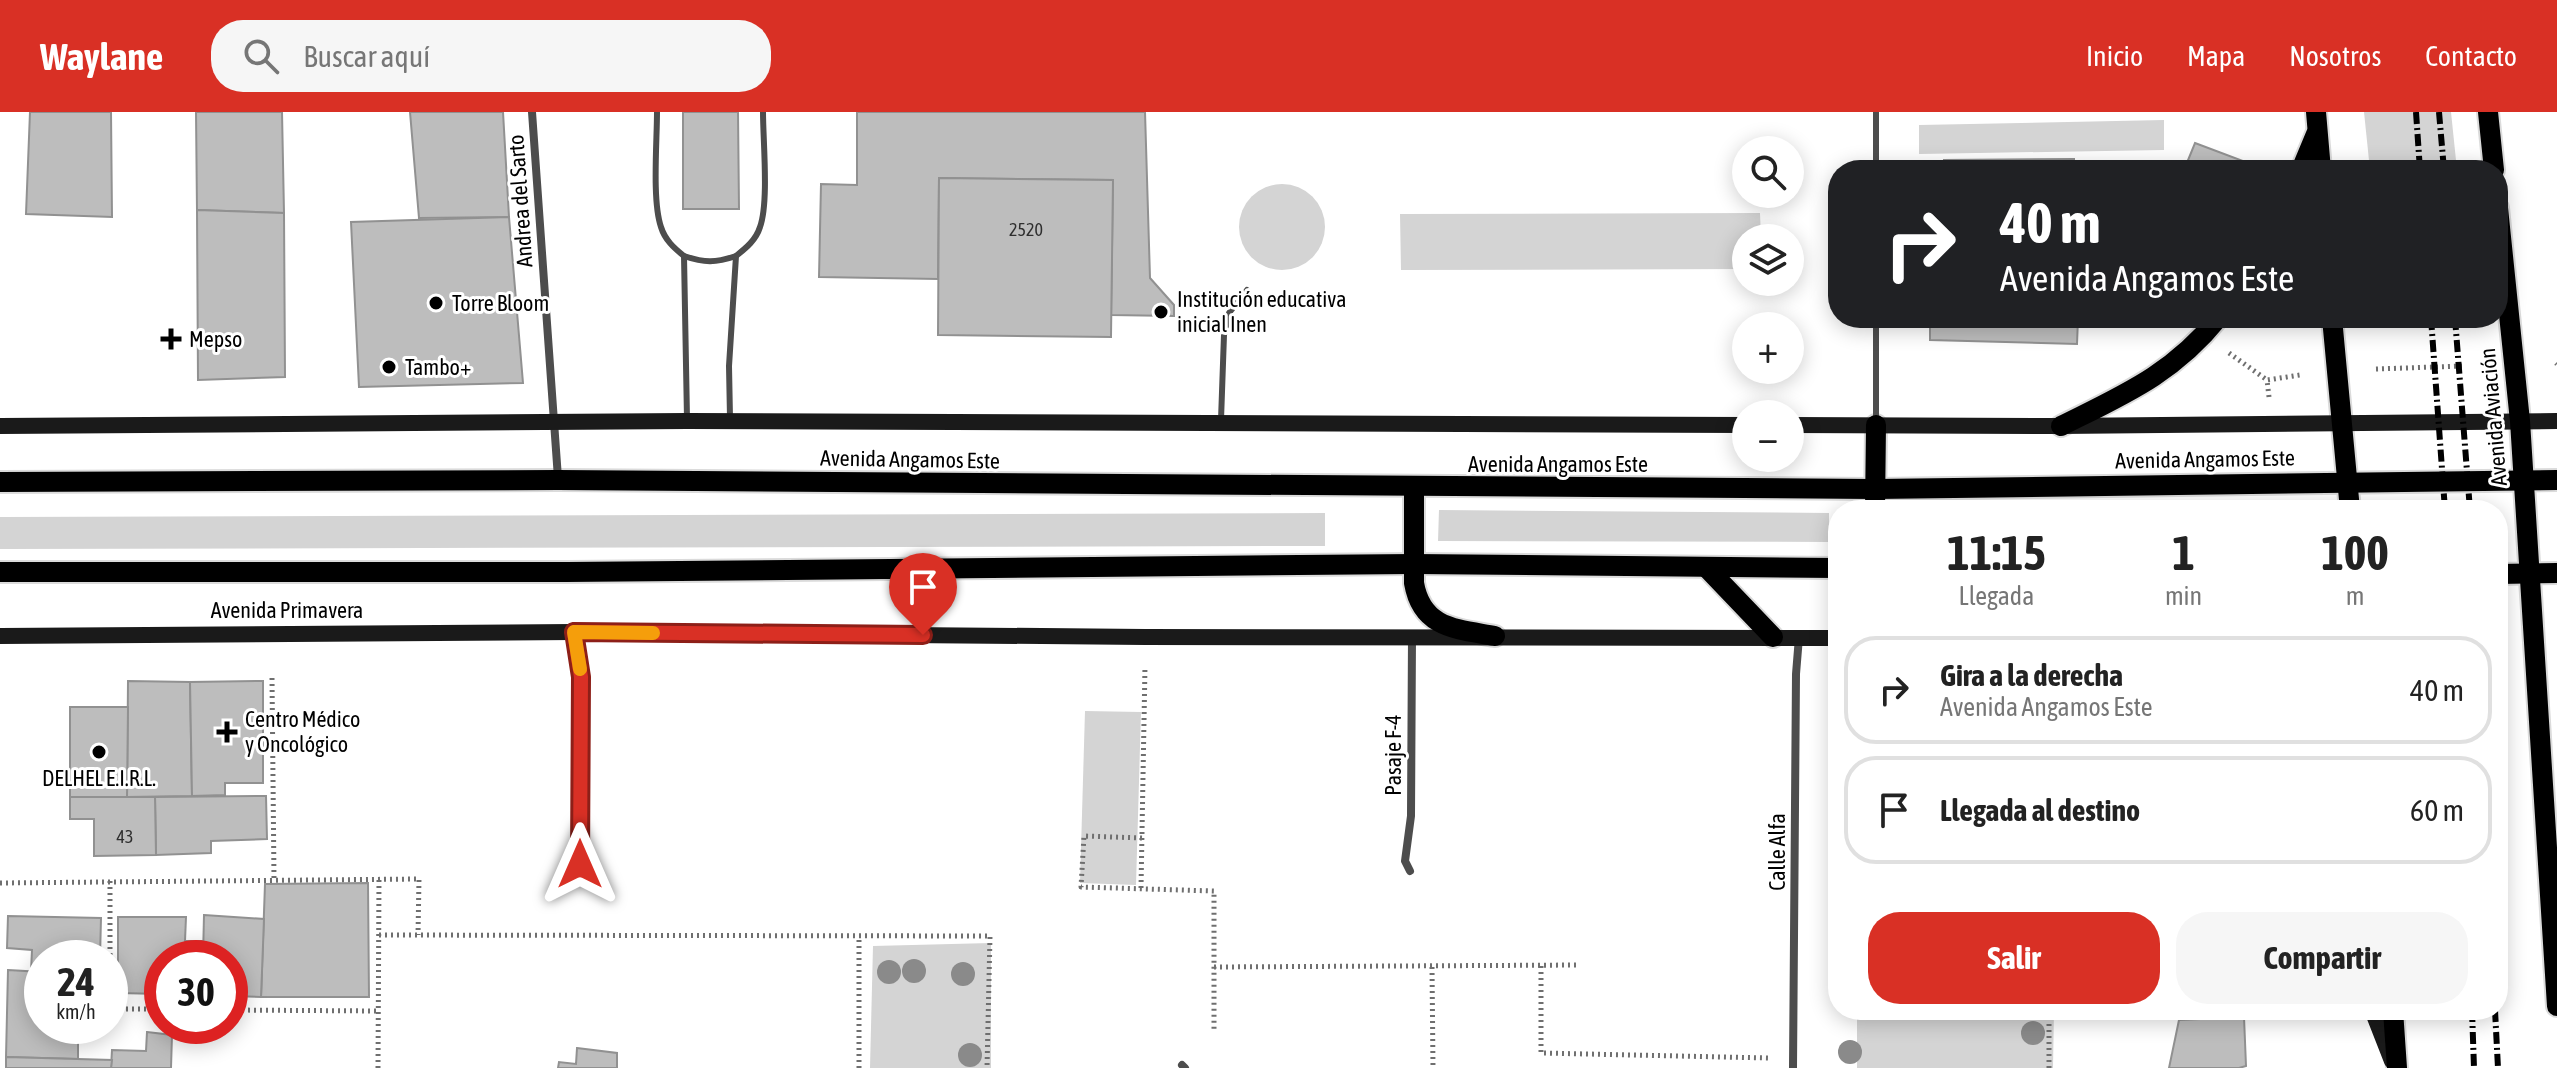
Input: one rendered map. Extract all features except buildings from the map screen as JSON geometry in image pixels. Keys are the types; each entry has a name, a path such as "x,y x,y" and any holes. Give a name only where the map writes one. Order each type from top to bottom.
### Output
{"main road":[{"path":"2488,112 2493,160"},
{"path":"2304,160 2317,121"},
{"path":"2317,121 2320,160"},
{"name":"Avenida Aviación","path":"2508,305 2520,421 2557,1006"},
{"path":"2061,426 2143,385 2189,350 2209,328"},
{"path":"2333,328 2349,500"},
{"name":"Avenida Angamos Este","path":"1804,425 2061,426 2272,417 2343,424 2557,421"},
{"name":"Avenida Angamos Este","path":"554,423 1732,425"},
{"path":"0,426 554,423"},
{"path":"1875,500 1876,425"},
{"name":"Avenida Angamos Este","path":"558,480 1875,489 2557,480"},
{"path":"0,482 558,480"},
{"path":"1414,487 1416,599 1424,611 1447,627 1495,636"},
{"path":"1414,564 1828,568"},
{"name":"Avenida Primavera","path":"0,572 567,572 1414,564"},
{"path":"1707,568 1773,637"},
{"path":"2508,574 2557,573"},
{"path":"574,632 1828,638"},
{"name":"Avenida Primavera","path":"0,636 574,632"},
{"path":"2376,1020 2396,1068"},
{"path":"2394,1020 2396,1068"}],"street":[{"name":"Andrea del Sarto","path":"532,112 558,480"},
{"path":"574,632 581,677 580,864"},
{"name":"Pasaje F-4","path":"1410,871 1405,861 1411,816 1412,637"},
{"name":"Calle Alfa","path":"1793,1068 1796,674 1799,637"}],"lane":[{"path":"657,112 661,229 671,245 684,256 701,262 720,262 736,256 750,245 760,229 763,213 763,112"},
{"path":"1876,112 1876,160"},
{"path":"684,256 687,421"},
{"path":"730,422 729,366 736,256"},
{"path":"1221,424 1224,335 1229,313 1247,290"},
{"path":"1876,328 1876,425"}],"path":[{"path":"2217,344 2267,380 2300,375"},
{"path":"2376,369 2464,366"},
{"path":"2267,380 2272,417"},
{"path":"1141,888 1145,637"},
{"path":"272,678 274,879"},
{"path":"1142,838 1084,836 1081,887 1214,891 1214,1030"},
{"path":"378,1068 379,878"},
{"path":"0,883 419,879 418,935"},
{"path":"110,881 110,1009 144,1009"},
{"path":"379,935 990,936 987,1068"},
{"path":"859,936 859,1068"},
{"path":"1214,967 1579,965"},
{"path":"1541,966 1541,1053 1769,1058"},
{"path":"1432,967 1433,1068"},
{"path":"248,1010 378,1011"},
{"path":"2049,1020 2049,1068"}],"shaded area":[{"path":"2364,112 2451,112 2456,160 2369,160"},
{"path":"2164,120 2164,150 1919,154 1919,125"},
{"path":"1282,184 1306,191 1318,203 1325,227 1318,251 1306,263 1282,270 1258,263 1246,251 1239,227 1246,203 1258,191"},
{"path":"1760,213 1760,224 1732,224 1732,269 1401,270 1400,214"},
{"path":"1439,510 1828,513 1828,542 1438,541"},
{"path":"1325,513 1325,546 0,549 0,517"},
{"path":"1085,711 1141,712 1136,885 1080,883"},
{"path":"991,943 991,1068 870,1068 873,946"},
{"path":"1857,1020 2054,1020 2053,1068 1857,1068"}],"railway":[{"path":"2416,112 2419,160"},
{"path":"2439,112 2443,160"},
{"path":"2432,328 2444,500"},
{"path":"2456,328 2469,500"},
{"path":"2472,1020 2474,1068"},
{"path":"2496,1020 2498,1068"}],"slow traffic":[{"path":"580,669 574,632 653,633"}],"place":[{"name":"Torre Bloom","path":"436,303"},
{"name":"Institución educativa inicial Inen","path":"1161,312"},
{"name":"Mepso","path":"171,339"},
{"name":"Tambo+","path":"389,367"},
{"name":"Centro Médico y Oncológico","path":"227,732"},
{"name":"DELHEL E.I.R.L.","path":"99,752"}],"route":[{"path":"580,864 581,677 574,632 923,635"}]}
